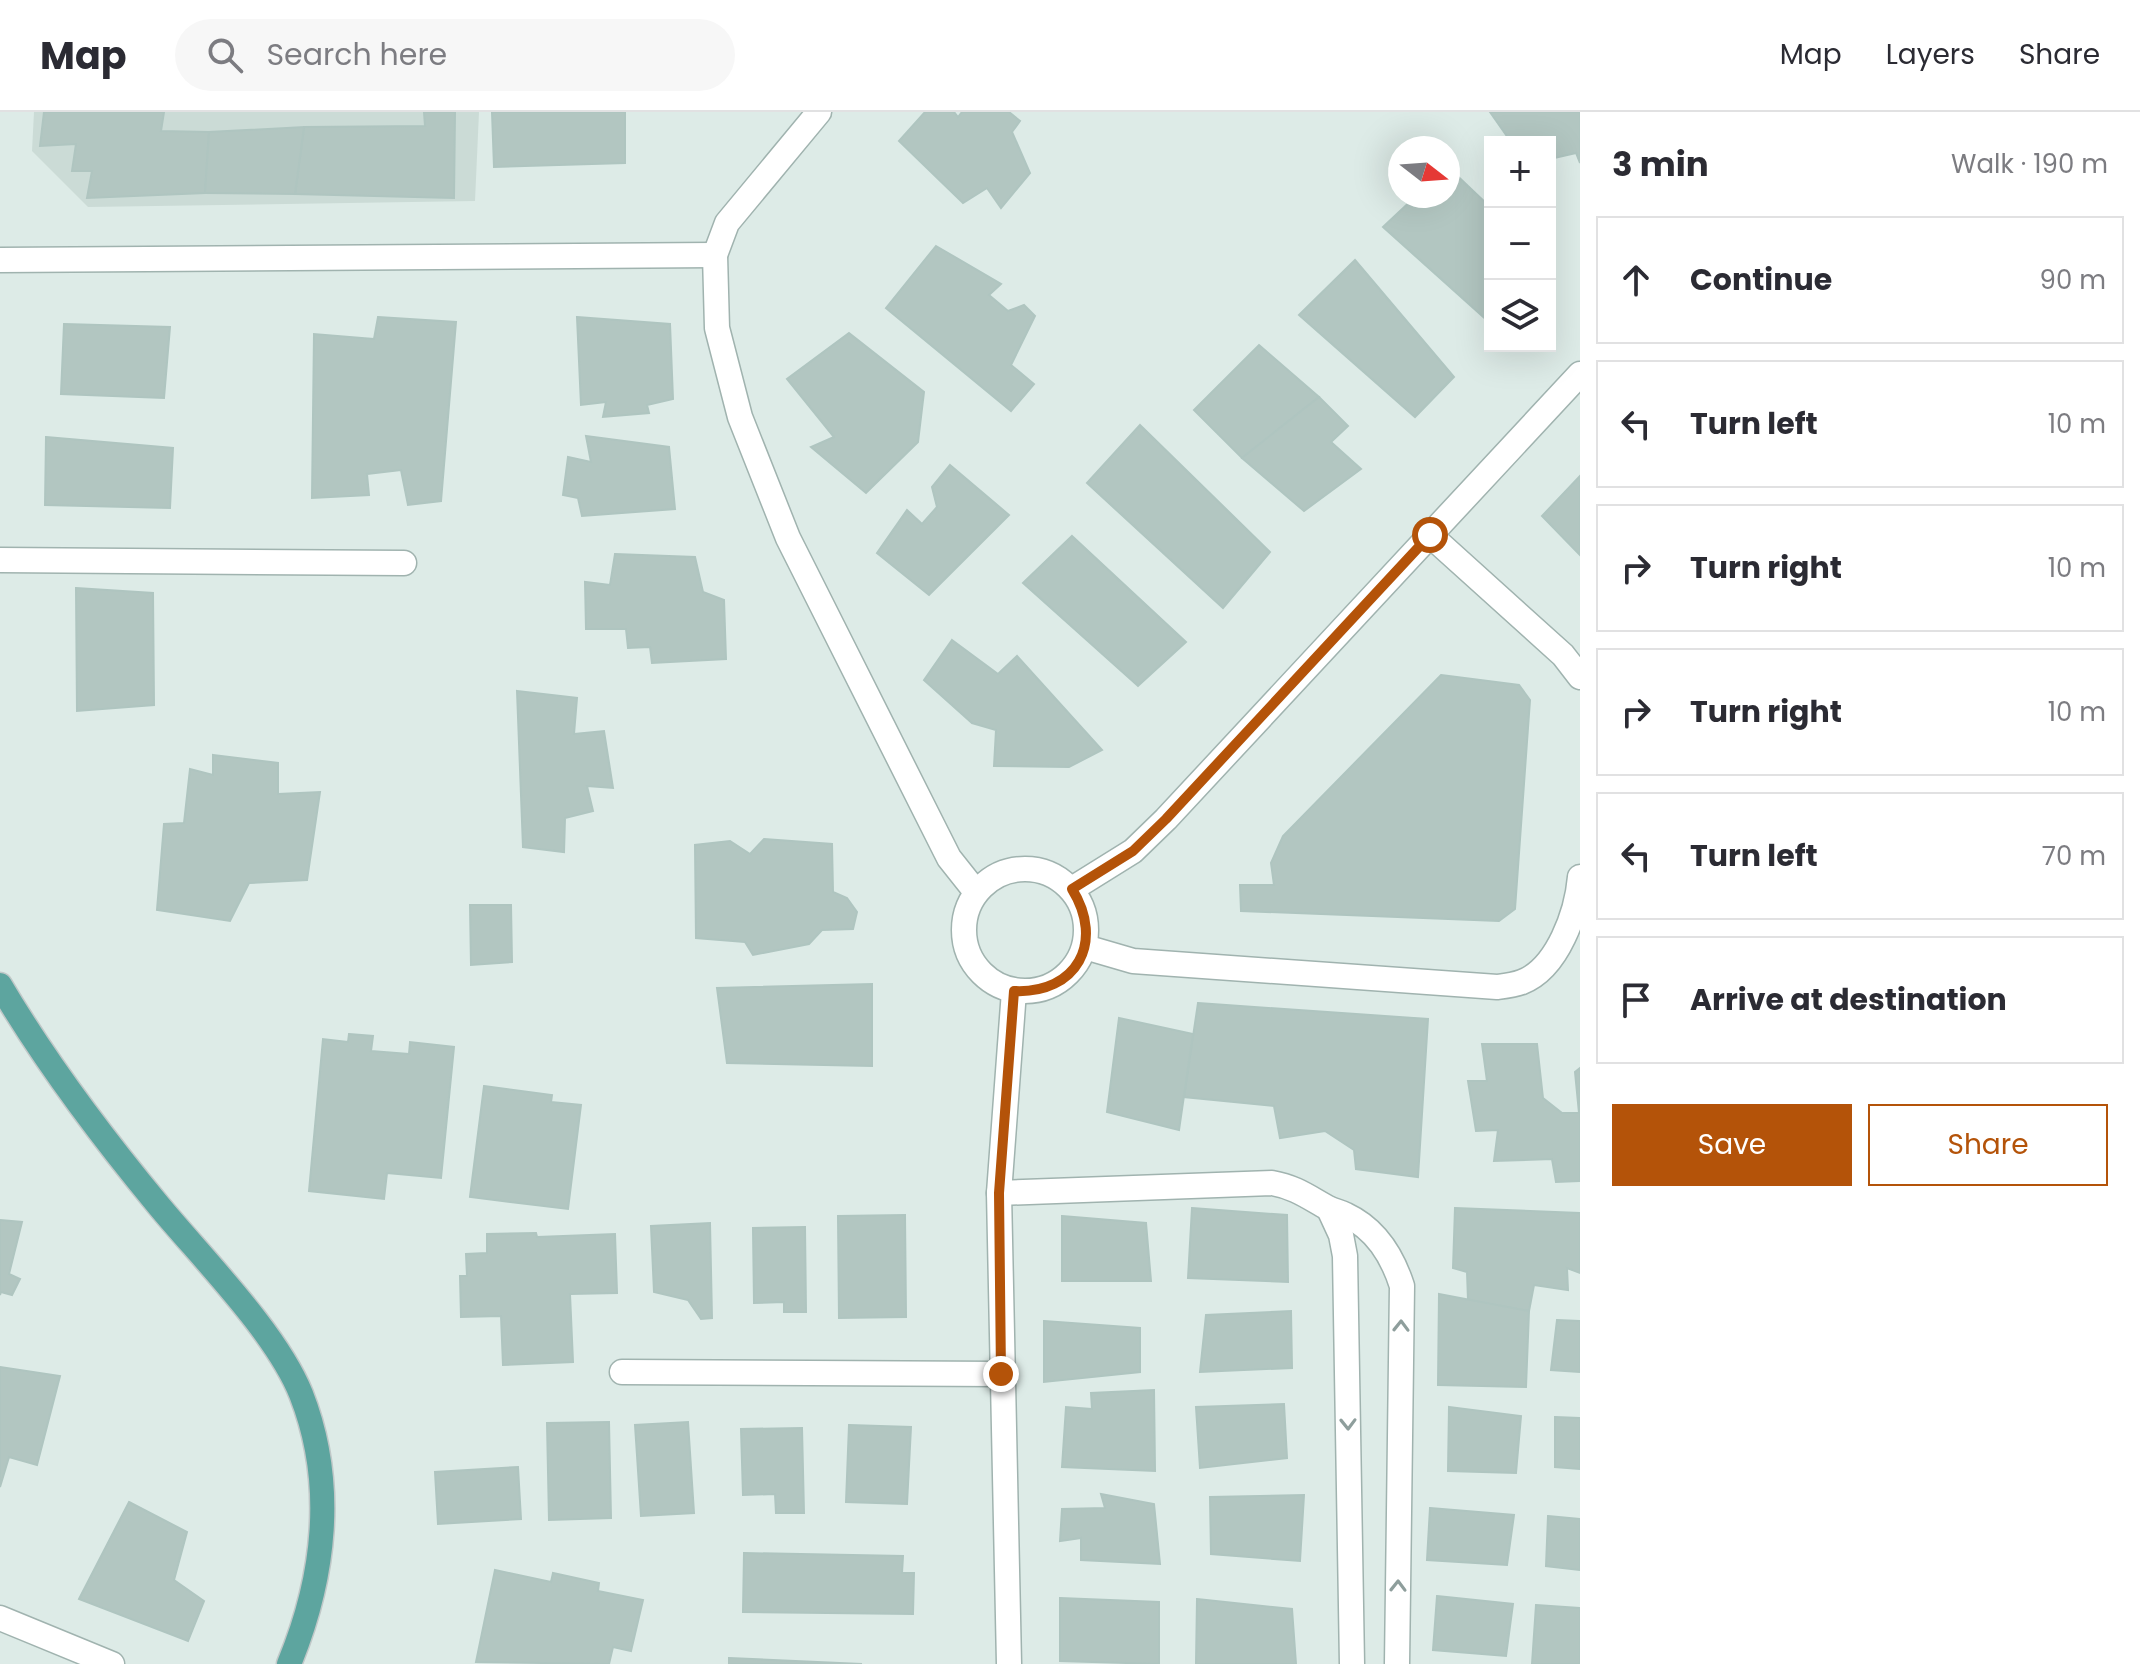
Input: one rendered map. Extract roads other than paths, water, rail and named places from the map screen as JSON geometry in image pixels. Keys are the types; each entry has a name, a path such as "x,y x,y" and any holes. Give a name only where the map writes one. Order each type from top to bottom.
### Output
{"main road":[{"path":"0,985 29,1034 98,1129 261,1327 300,1392 321,1467 324,1540 303,1630 289,1664"}],"street":[{"path":"819,112 745,197 727,223 715,255 715,305 723,361 740,417 783,526 949,858 976,892"},
{"path":"0,260 715,255"},
{"path":"1072,889 1133,851 1166,819 1580,374"},
{"path":"1430,535 1563,655 1580,677"},
{"path":"0,560 404,563"},
{"path":"1023,868 1058,877 1072,889 1085,916 1085,947 1078,964 1050,987 1014,991 994,984 978,971 967,953 964,932 966,911 976,892 1006,871 1023,868"},
{"path":"1085,947 1133,961 1497,987 1524,982 1556,952 1571,923 1580,877"},
{"path":"1009,1664 999,1193 1014,991"},
{"path":"999,1193 1272,1183 1311,1195 1329,1209 1345,1214 1369,1230 1394,1261 1402,1286 1397,1664"},
{"path":"1329,1209 1345,1256 1352,1664"},
{"path":"622,1372 1001,1374"},
{"path":"0,1618 112,1664"}]}
